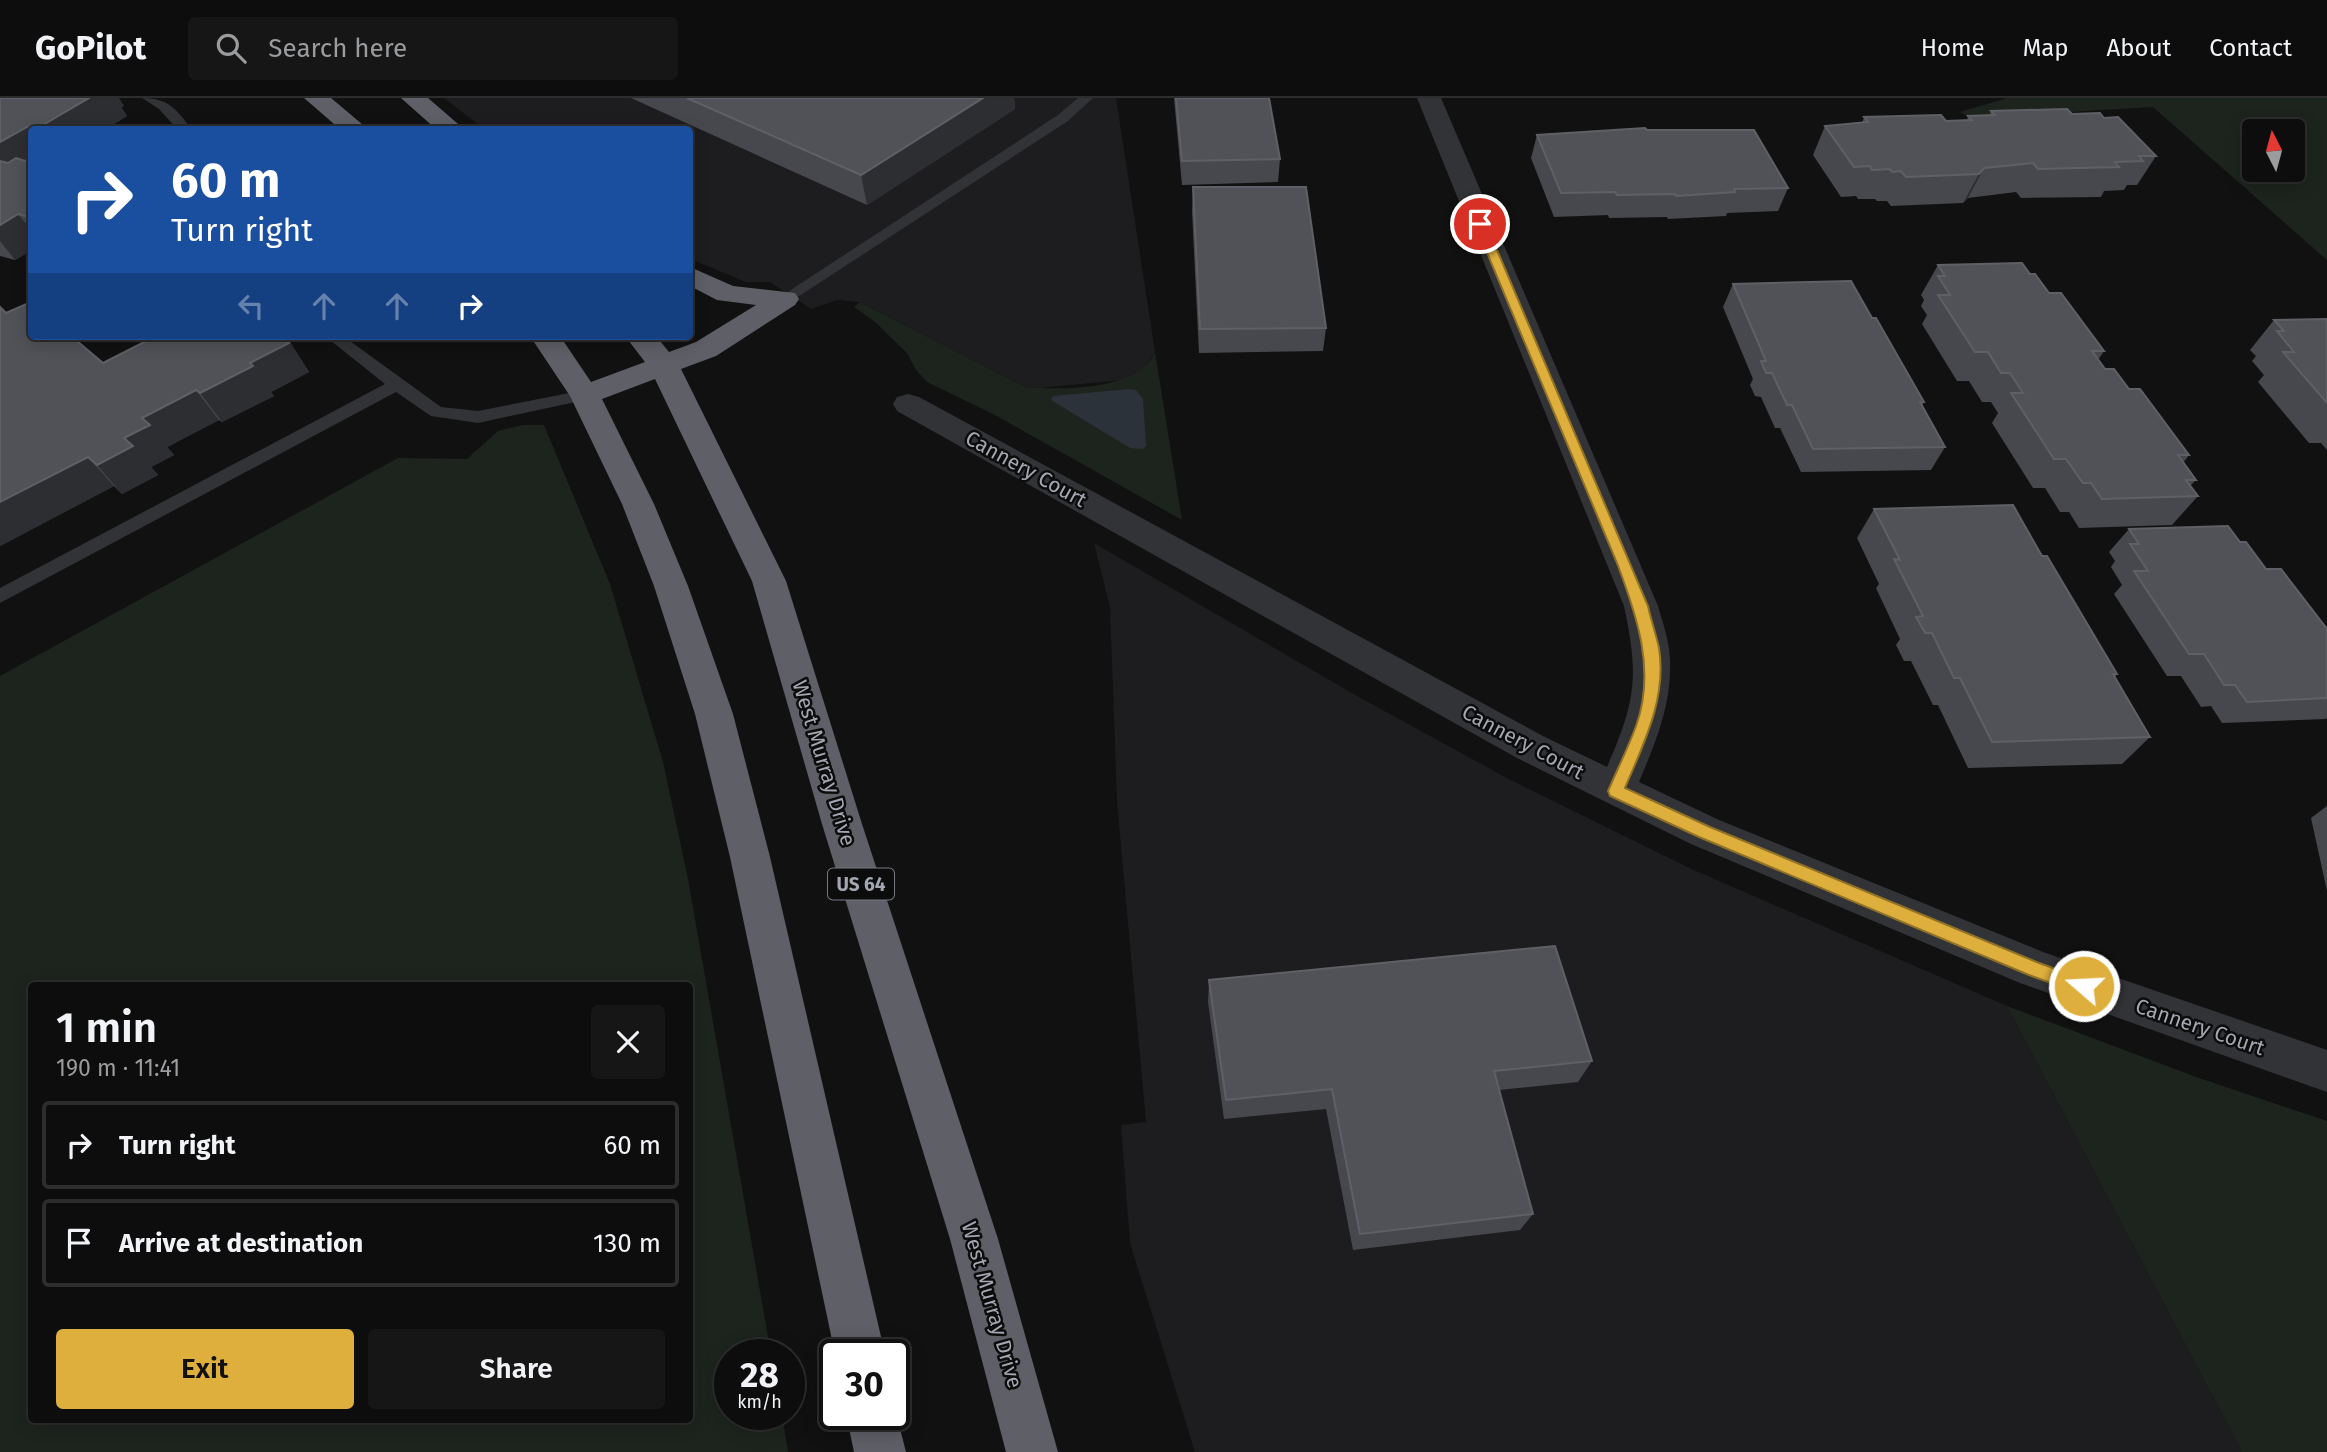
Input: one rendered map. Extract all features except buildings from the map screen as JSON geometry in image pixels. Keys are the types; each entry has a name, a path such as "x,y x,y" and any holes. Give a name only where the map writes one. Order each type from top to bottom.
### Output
{"highway":[{"path":"316,98 352,126"},
{"path":"413,98 448,126"},
{"path":"693,277 727,294 785,299"},
{"path":"585,395 652,351 706,349 785,299"},
{"path":"548,340 585,395 638,504 671,586 714,714 750,857 857,1339"},
{"name":"West Murray Drive","path":"652,351 769,582 842,824 974,1239 1032,1452"},
{"path":"875,1430 880,1452"}],"street":[{"path":"1429,98 1641,606 1651,649 1652,685 1645,724 1616,791"},
{"name":"Cannery Court","path":"908,404 1518,740 1616,791 1705,832 2035,970 2327,1071"}],"lane":[{"path":"149,98 164,106 182,126"},
{"path":"785,299 1063,118 1086,98"},
{"path":"338,340 437,412 478,417 585,395"},
{"path":"0,596 397,385"}],"shaded area":[{"path":"444,98 1116,98 1155,352 1144,369 1122,380 1025,387 860,302 837,300 811,309 770,282 746,282 693,260 693,126 480,126"},
{"path":"2007,98 2327,98 2327,260 2153,107 1971,118 1960,112"},
{"path":"860,302 1025,387 1078,388 1117,381 1146,365 1155,352 1182,520 995,415 927,382 916,370 907,353 875,322 854,307"},
{"path":"1136,390 1143,399 1146,446 1143,449 1130,448 1051,400 1053,396"},
{"path":"523,425 544,425 610,584 663,762 688,879 768,1339 714,1339 714,1430 785,1430 788,1452 0,1452 0,676 398,458 467,459 498,431"},
{"path":"1094,543 1357,696 1505,777 1687,867 2007,1006 2242,1452 1195,1452 1130,1243 1121,1125 1146,1122 1117,801 1110,607"},
{"path":"2007,1006 2199,1078 2327,1121 2327,1452 2242,1452"}],"route":[{"path":"1480,224 1641,606 1651,649 1652,685 1645,724 1616,791 1705,832 2035,970 2084,986"}]}
